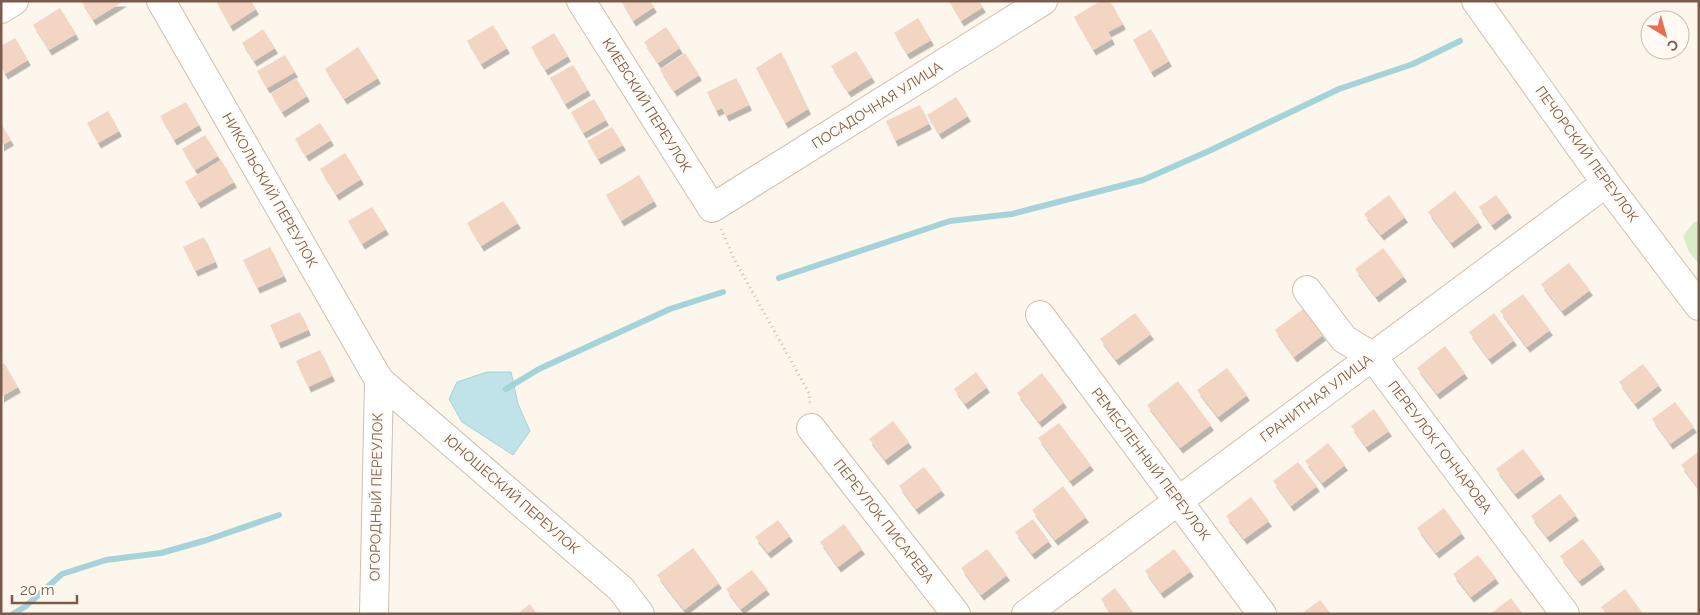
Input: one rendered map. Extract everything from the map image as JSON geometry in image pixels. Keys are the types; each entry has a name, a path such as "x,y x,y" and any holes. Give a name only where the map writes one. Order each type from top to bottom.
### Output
{"street":[{"path":"1,9 14,1"},
{"name":"НИКОЛЬСКИЙ ПЕРЕУЛОК","path":"161,1 379,380"},
{"name":"КИЕВСКИЙ ПЕРЕУЛОК","path":"581,1 712,208"},
{"name":"ПЕЧОРСКИЙ ПЕРЕУЛОК","path":"1476,1 1606,183 1699,306"},
{"name":"ПОСАДОЧНАЯ УЛИЦА","path":"712,208 1026,6"},
{"name":"ГРАНИТНАЯ УЛИЦА","path":"1026,614 1606,183"},
{"name":"ПЕРЕУЛОК ГОНЧАРОВА","path":"1307,290 1344,339 1372,356 1565,614"},
{"name":"РЕМЕСЛЕННЫЙ ПЕРЕУЛОК","path":"1040,315 1262,614"},
{"name":"ОГОРОДНЫЙ ПЕРЕУЛОК","path":"374,614 379,380"},
{"name":"ЮНОШЕСКИЙ ПЕРЕУЛОК","path":"379,380 621,589 640,614"},
{"name":"ПЕРЕУЛОК ПИСАРЕВА","path":"811,428 956,614"}],"path":[{"path":"712,208 734,259 810,393 811,428"}],"green space":[{"path":"1699,221 1699,264 1689,252 1683,236 1694,222"}],"water":[{"path":"487,372 511,372 518,404 530,431 513,455 462,422 449,399 457,382"}],"building":[{"path":"81,1 124,1 93,20"},
{"path":"216,1 251,1 256,9 230,26"},
{"path":"621,1 650,1 654,7 633,21"},
{"path":"949,1 979,1 983,7 961,21"},
{"path":"1100,1 1110,1 1123,24 1108,32 1112,39 1093,50 1074,17"},
{"path":"60,8 76,34 49,50 33,25"},
{"path":"918,18 931,40 907,54 894,33"},
{"path":"493,25 507,48 481,64 467,41"},
{"path":"666,27 680,48 658,63 644,42"},
{"path":"263,29 275,48 254,61 242,43"},
{"path":"1151,29 1169,61 1151,72 1133,40"},
{"path":"554,33 568,56 545,70 531,47"},
{"path":"15,38 28,60 5,74 1,67 1,46"},
{"path":"358,47 378,78 344,99 325,69"},
{"path":"856,51 872,77 848,92 831,66"},
{"path":"781,52 808,109 785,123 756,68"},
{"path":"685,53 699,75 674,91 660,70"},
{"path":"285,55 295,72 267,88 257,71"},
{"path":"573,65 588,90 565,104 550,78"},
{"path":"296,78 307,96 282,112 271,94"},
{"path":"736,78 749,105 726,116 722,108 716,111 707,92"},
{"path":"956,97 968,116 939,134 927,115"},
{"path":"594,99 606,120 583,133 571,112"},
{"path":"186,102 199,125 174,140 160,116"},
{"path":"920,105 929,124 895,141 886,121"},
{"path":"108,111 119,131 98,143 87,123"},
{"path":"320,123 331,140 306,156 295,139"},
{"path":"1,124 11,140 1,146"},
{"path":"612,127 623,145 598,159 587,141"},
{"path":"205,135 218,156 195,170 182,149"},
{"path":"345,153 361,179 336,195 320,169"},
{"path":"221,160 234,182 198,203 185,182"},
{"path":"639,175 654,201 621,221 606,195"},
{"path":"1455,191 1479,222 1451,243 1428,212"},
{"path":"1389,195 1405,217 1381,235 1364,214"},
{"path":"1496,195 1509,212 1492,225 1479,207"},
{"path":"503,201 518,223 481,246 467,223"},
{"path":"372,207 386,229 362,244 348,221"},
{"path":"204,237 215,262 195,271 183,247"},
{"path":"270,247 284,276 257,288 243,260"},
{"path":"1383,248 1404,276 1376,297 1355,269"},
{"path":"1569,263 1590,290 1562,311 1541,284"},
{"path":"1523,294 1550,330 1527,347 1500,311"},
{"path":"1303,309 1323,335 1294,357 1275,330"},
{"path":"300,312 308,330 278,343 270,325"},
{"path":"1135,313 1151,334 1116,360 1100,339"},
{"path":"1494,313 1514,340 1489,359 1469,332"},
{"path":"1445,346 1465,373 1437,394 1417,368"},
{"path":"320,350 332,376 308,387 296,361"},
{"path":"4,363 18,387 1,397 1,365"},
{"path":"1643,364 1659,385 1635,404 1619,382"},
{"path":"1227,368 1247,395 1218,417 1197,390"},
{"path":"976,372 987,387 965,404 954,389"},
{"path":"1042,373 1064,402 1039,422 1017,393"},
{"path":"1178,381 1211,425 1180,448 1147,405"},
{"path":"1675,402 1694,427 1670,444 1652,419"},
{"path":"1374,409 1389,431 1366,447 1351,426"},
{"path":"893,421 909,442 885,460 869,439"},
{"path":"1059,423 1091,465 1070,481 1038,438"},
{"path":"1328,443 1345,465 1322,483 1305,461"},
{"path":"1523,449 1542,474 1515,494 1496,469"},
{"path":"1699,451 1699,489 1681,465"},
{"path":"1298,462 1317,486 1291,506 1273,481"},
{"path":"924,467 942,490 916,509 899,486"},
{"path":"1063,486 1086,517 1055,540 1032,510"},
{"path":"1560,494 1576,515 1547,537 1531,516"},
{"path":"1251,497 1269,521 1244,539 1226,516"},
{"path":"1444,508 1462,533 1436,553 1417,528"},
{"path":"1033,519 1049,541 1032,554 1015,532"},
{"path":"778,520 790,536 768,553 755,537"},
{"path":"844,524 862,549 838,567 820,542"},
{"path":"1583,539 1602,564 1579,581 1560,556"},
{"path":"693,548 719,583 684,610 657,575"},
{"path":"987,549 1007,575 981,595 961,568"},
{"path":"1174,549 1191,571 1161,593 1145,571"},
{"path":"1478,555 1496,578 1471,597 1453,574"},
{"path":"752,570 767,589 741,609 726,589"},
{"path":"1115,588 1133,612 1132,614 1111,614 1101,599"},
{"path":"1625,589 1642,612 1639,614 1606,614 1601,607"},
{"path":"1511,598 1523,614 1490,614"},
{"path":"1320,600 1331,614 1301,614"},
{"path":"530,604 537,614 517,614"}],"waterway":[{"path":"779,278 950,221 1012,214 1143,180 1339,89 1413,64 1460,41"},
{"path":"506,389 539,369 670,309 723,292"},
{"path":"13,614 26,606 62,574 106,560 161,553 207,540 279,515"}]}
